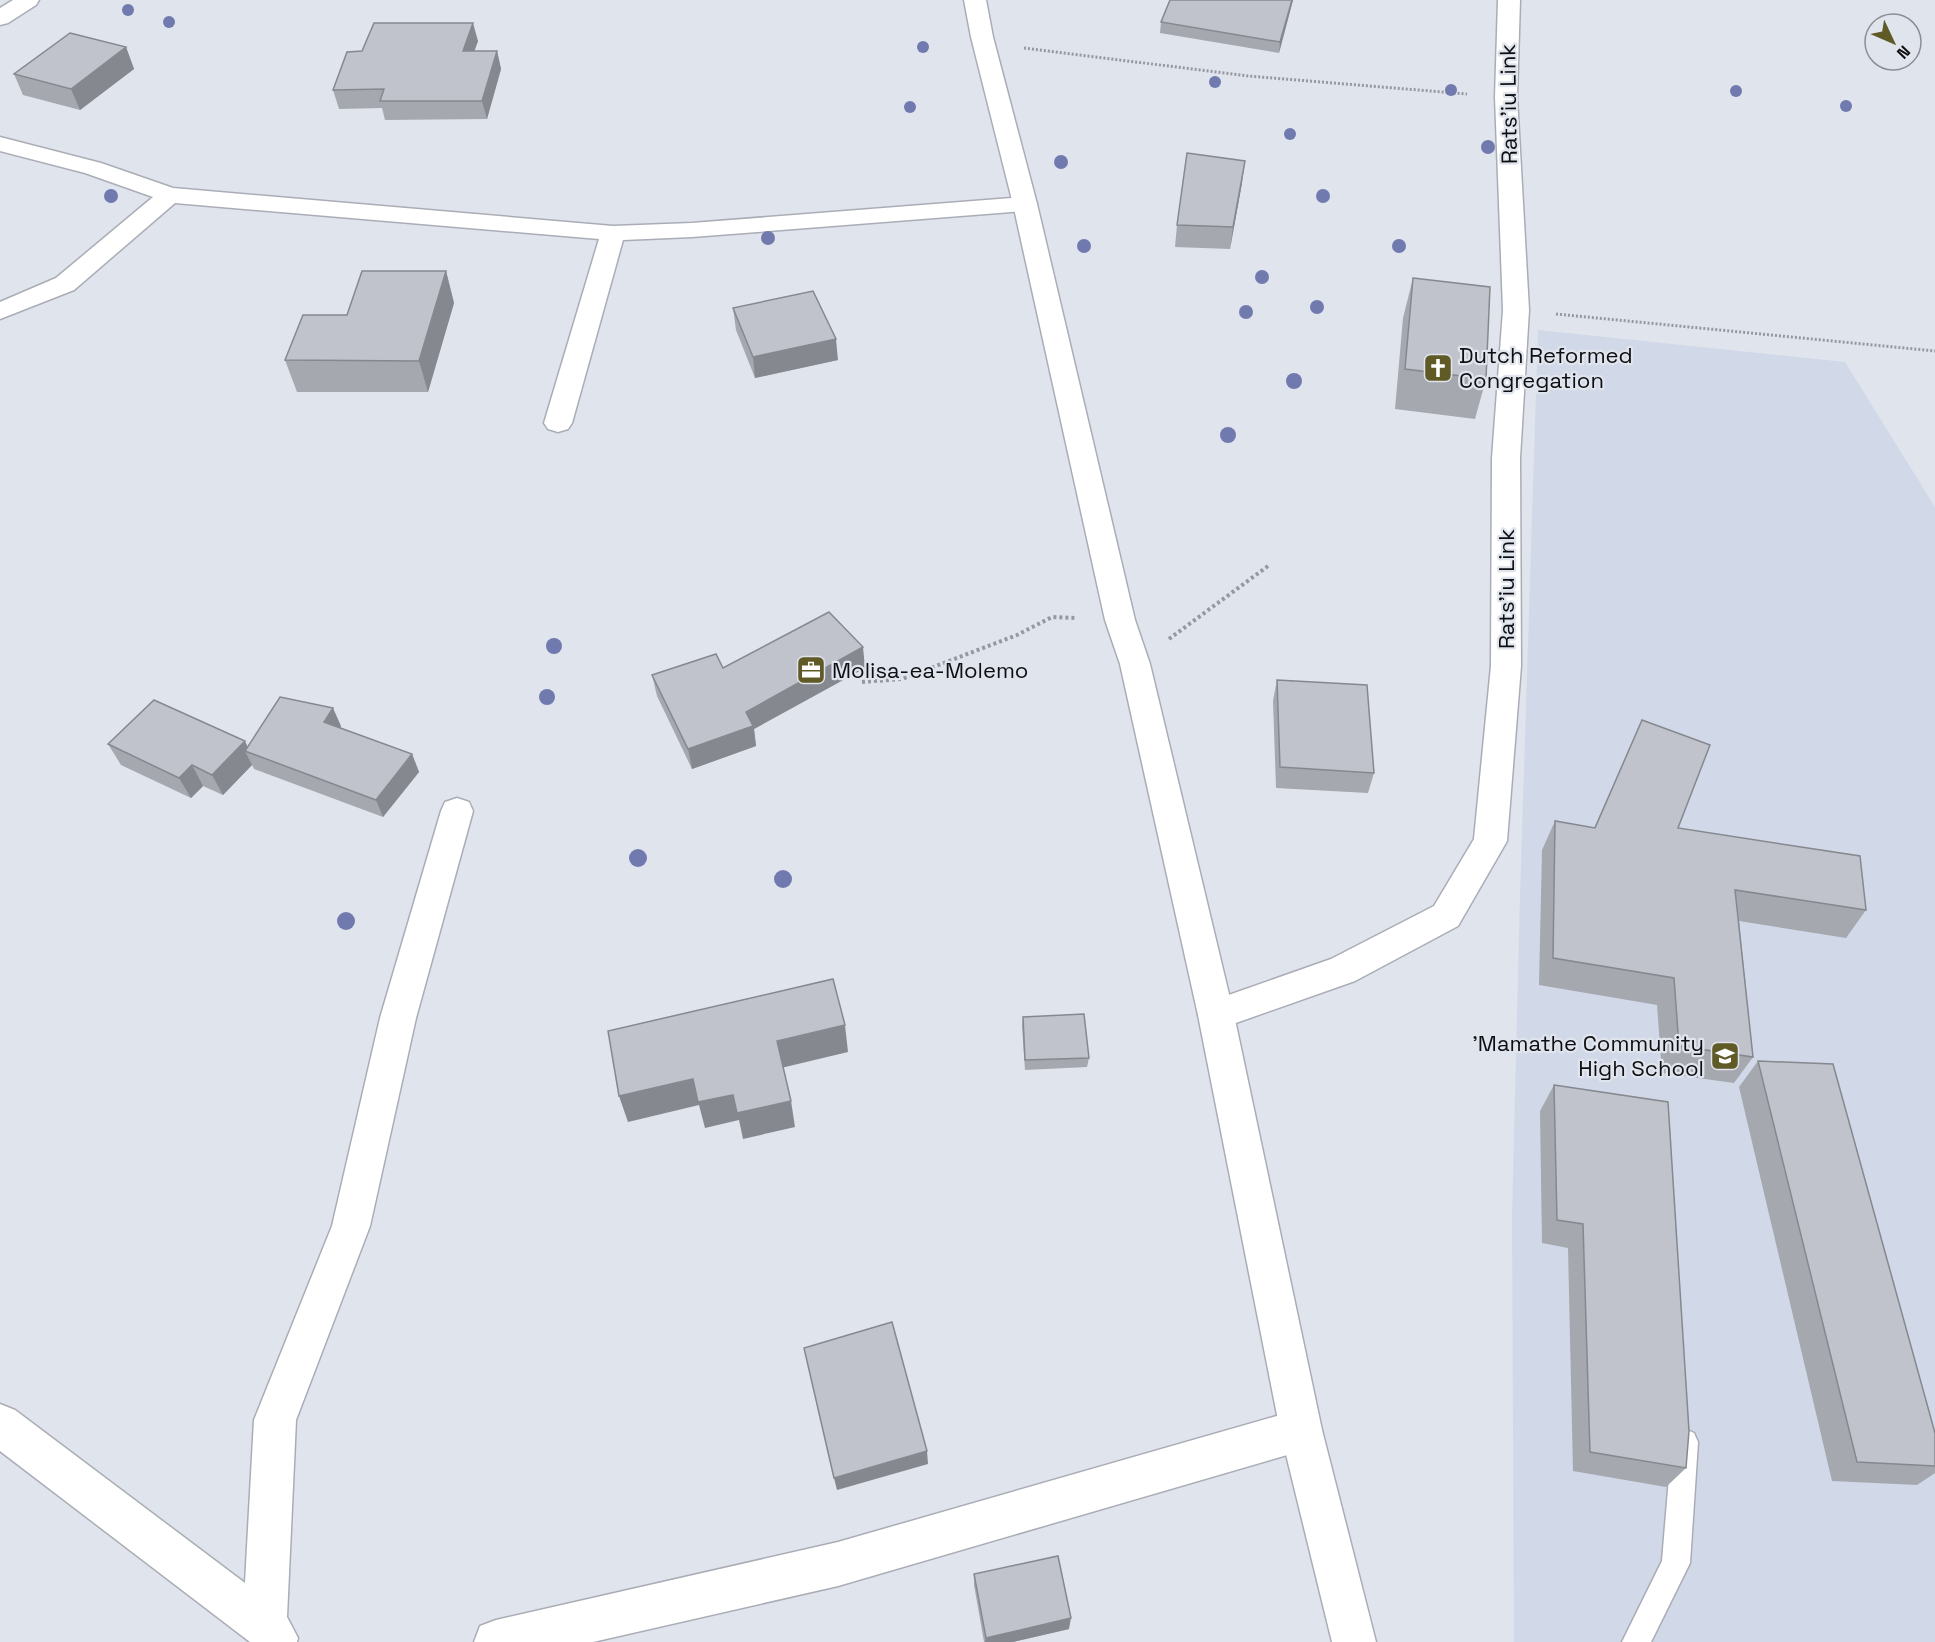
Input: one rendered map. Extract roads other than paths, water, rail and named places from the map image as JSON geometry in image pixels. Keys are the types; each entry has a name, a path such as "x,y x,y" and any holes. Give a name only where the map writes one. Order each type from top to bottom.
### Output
{"street":[{"path":"0,18 28,0"},
{"path":"975,0 1025,204 1120,620 1135,664 1216,1015 1301,1430 1354,1642"},
{"name":"Rats'iu Link","path":"1216,1015 1343,970 1446,916 1490,841 1506,666 1506,458 1516,310 1506,97 1509,0"},
{"path":"0,144 93,168 170,195 499,225 613,232 715,228 1025,204"},
{"path":"0,311 65,284 170,195"},
{"path":"558,423 613,232"},
{"path":"272,1634 276,1420 351,1226 398,1018 458,811"},
{"path":"0,1425 272,1634"},
{"path":"496,1642 838,1564 1301,1430"}],"lane":[{"path":"1636,1642 1676,1563 1686,1430"}],"place":[{"name":"Dutch Reformed Congregation","path":"1438,368"},
{"name":"Molisa-ea-Molemo","path":"811,670"},
{"name":"'Mamathe Community High School","path":"1725,1056"}]}
